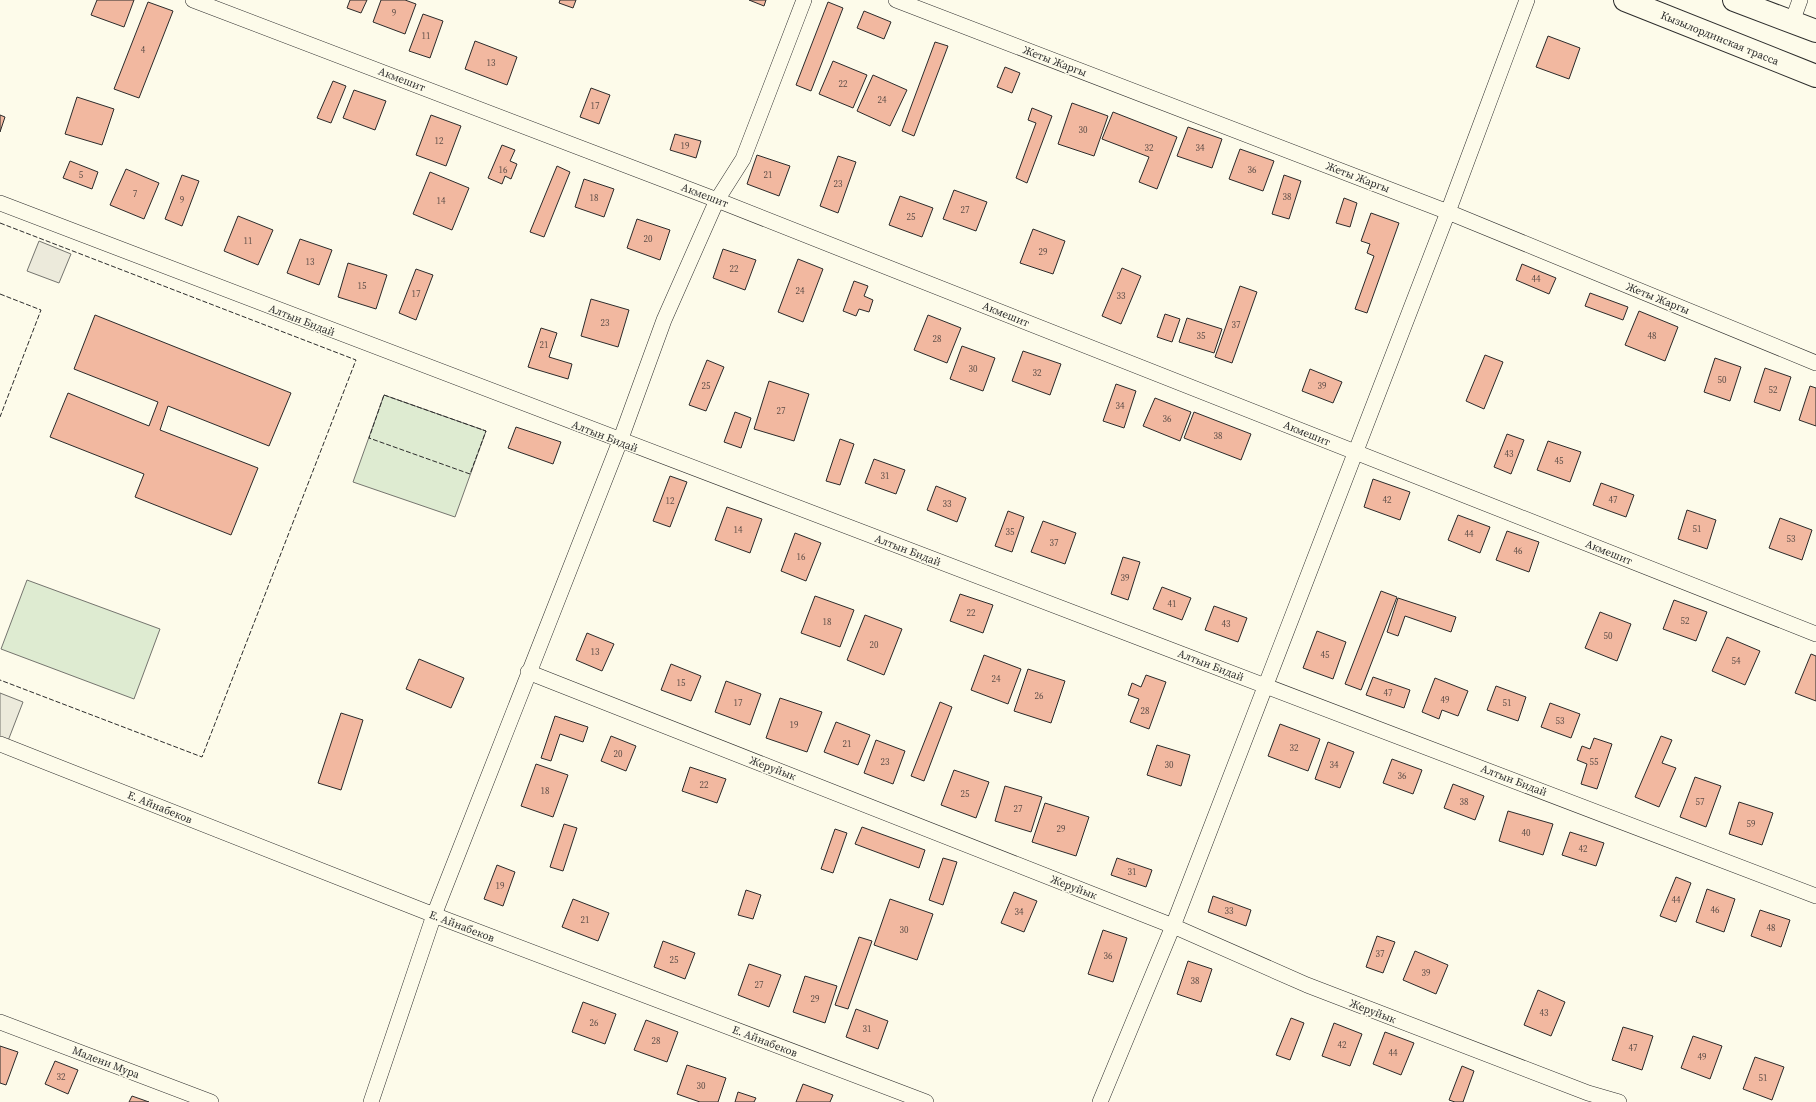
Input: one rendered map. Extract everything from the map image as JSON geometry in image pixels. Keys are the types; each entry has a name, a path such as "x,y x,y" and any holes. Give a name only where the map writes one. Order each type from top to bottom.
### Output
{"highway":[{"name":"Кызылординская трасса","path":"1624,0 1816,76"},
{"path":"1734,0 1816,31"}],"street":[{"name":"Акмешит","path":"194,0 718,200 1816,634"},
{"path":"371,1102 434,915 528,672 620,441 664,320 718,200 743,159 804,0"},
{"name":"Жеты Жаргы","path":"896,0 1448,212 1816,364"},
{"path":"1100,1102 1173,926 1448,212 1527,0"},
{"path":"1792,22 1800,0"},
{"name":"Алтын Бидай","path":"0,204 620,441 1266,685 1816,896"},
{"name":"Жеруйык","path":"528,672 1173,926 1307,985 1588,1093 1619,1102"},
{"name":"Е. Айнабеков","path":"0,744 434,915 926,1102"},
{"name":"Мадени Мура","path":"0,1022 211,1102"}],"green space":[{"path":"384,395 486,431 455,517 353,482"},
{"path":"27,580 160,629 134,699 1,649"}],"shaded area":[{"path":"39,241 71,254 59,283 27,271"},
{"path":"0,693 23,702 6,746 0,744"}],"building":[{"path":"97,0 134,0 124,27 91,15"},
{"path":"350,0 367,0 361,13 347,8"},
{"path":"381,0 405,0 416,4 405,34 373,22"},
{"path":"560,0 576,0 573,8 559,3"},
{"path":"749,0 766,0 764,6"},
{"path":"148,2 173,11 139,98 114,89"},
{"path":"828,2 843,8 811,91 796,85"},
{"path":"864,11 891,22 884,39 857,28"},
{"path":"423,14 443,21 430,58 409,51"},
{"path":"1548,36 1580,48 1569,79 1536,67"},
{"path":"475,41 517,57 507,85 465,69"},
{"path":"935,42 948,46 914,136 902,131"},
{"path":"833,61 867,75 853,108 819,94"},
{"path":"1005,67 1020,73 1012,93 997,87"},
{"path":"873,75 907,90 890,126 857,111"},
{"path":"333,81 346,86 331,123 317,118"},
{"path":"591,88 610,95 599,124 580,117"},
{"path":"354,90 386,101 375,130 343,118"},
{"path":"77,97 114,109 102,145 65,134"},
{"path":"1072,103 1108,116 1094,156 1058,144"},
{"path":"1032,108 1052,116 1027,183 1016,178 1036,123 1028,120"},
{"path":"1113,112 1177,137 1157,189 1139,182 1149,157 1102,139"},
{"path":"0,115 5,117 0,132"},
{"path":"431,115 461,126 446,166 416,155"},
{"path":"1188,127 1222,139 1212,168 1177,156"},
{"path":"675,134 701,141 696,158 670,150"},
{"path":"502,145 515,150 510,161 517,164 511,179 505,176 502,184 488,178"},
{"path":"1240,149 1274,161 1263,191 1229,179"},
{"path":"757,155 790,166 779,196 747,184"},
{"path":"838,156 856,162 838,213 820,206"},
{"path":"70,161 98,172 92,189 63,178"},
{"path":"557,166 570,172 544,237 530,232"},
{"path":"126,169 159,183 144,219 110,205"},
{"path":"430,172 469,188 452,230 413,214"},
{"path":"182,175 199,181 182,226 165,219"},
{"path":"1284,175 1301,181 1289,219 1272,214"},
{"path":"584,179 614,189 604,217 575,207"},
{"path":"954,190 987,202 976,231 943,219"},
{"path":"900,196 933,208 922,237 889,225"},
{"path":"1344,198 1357,203 1350,227 1336,223"},
{"path":"1371,213 1399,223 1367,313 1355,309 1374,256 1367,253 1370,244 1361,241"},
{"path":"238,216 273,230 258,265 224,251"},
{"path":"637,219 670,230 660,260 627,248"},
{"path":"1033,229 1065,241 1053,274 1020,263"},
{"path":"300,239 332,250 319,285 287,273"},
{"path":"723,249 756,260 745,290 713,278"},
{"path":"798,259 823,269 803,322 778,312"},
{"path":"348,263 387,275 376,309 338,297"},
{"path":"1522,264 1556,278 1549,294 1516,280"},
{"path":"1122,268 1141,276 1121,324 1102,316"},
{"path":"416,269 433,275 416,320 399,313"},
{"path":"854,281 868,286 864,296 873,300 869,312 859,309 856,316 843,311"},
{"path":"1240,286 1257,292 1232,363 1215,357"},
{"path":"1590,293 1628,307 1623,320 1585,306"},
{"path":"591,299 629,310 618,347 581,336"},
{"path":"1639,311 1678,327 1665,361 1625,345"},
{"path":"1165,314 1180,319 1172,342 1157,337"},
{"path":"95,315 291,393 269,446 168,406 160,430 258,468 231,535 135,497 144,474 50,437 68,393 149,426 158,402 74,369"},
{"path":"928,315 961,328 947,363 914,350"},
{"path":"1187,318 1222,329 1214,353 1179,342"},
{"path":"541,328 557,333 549,357 572,364 568,379 528,367"},
{"path":"962,346 995,358 983,391 950,379"},
{"path":"1023,351 1061,364 1050,395 1012,381"},
{"path":"1485,355 1503,362 1484,409 1466,401"},
{"path":"1715,358 1741,367 1730,401 1704,392"},
{"path":"707,360 724,367 706,411 689,405"},
{"path":"1765,368 1791,377 1780,411 1754,402"},
{"path":"1310,369 1342,382 1333,403 1302,391"},
{"path":"769,381 809,394 794,441 754,429"},
{"path":"1116,384 1136,391 1124,428 1103,421"},
{"path":"1810,386 1816,388 1816,426 1799,420"},
{"path":"1155,398 1191,412 1180,441 1143,426"},
{"path":"735,412 751,418 741,448 724,442"},
{"path":"1194,412 1251,434 1241,460 1184,438"},
{"path":"516,427 561,442 553,464 508,448"},
{"path":"1507,434 1524,440 1511,474 1494,467"},
{"path":"840,439 854,444 840,485 826,481"},
{"path":"1548,441 1581,452 1570,482 1537,470"},
{"path":"874,459 905,470 896,494 865,483"},
{"path":"670,476 687,482 670,527 653,521"},
{"path":"1373,479 1410,492 1400,520 1364,507"},
{"path":"1601,483 1634,495 1626,517 1593,505"},
{"path":"936,486 966,498 957,522 927,510"},
{"path":"727,507 762,519 750,553 715,540"},
{"path":"1687,510 1716,520 1707,549 1678,539"},
{"path":"1008,511 1024,517 1012,552 995,546"},
{"path":"1458,515 1490,527 1480,553 1448,540"},
{"path":"1780,518 1812,530 1802,560 1769,548"},
{"path":"1043,521 1076,533 1065,564 1031,552"},
{"path":"1507,531 1539,542 1529,572 1496,560"},
{"path":"795,533 821,543 806,581 781,571"},
{"path":"1123,557 1140,562 1128,600 1111,594"},
{"path":"1162,587 1191,598 1182,620 1153,609"},
{"path":"1381,591 1397,597 1361,690 1345,684"},
{"path":"960,594 993,605 983,633 950,621"},
{"path":"815,596 854,610 840,647 801,633"},
{"path":"1398,598 1456,617 1451,632 1405,616 1398,636 1387,632"},
{"path":"1674,600 1707,612 1696,641 1663,629"},
{"path":"1214,606 1247,618 1238,642 1205,630"},
{"path":"1600,612 1631,624 1617,661 1585,648"},
{"path":"865,615 902,629 884,675 847,660"},
{"path":"1317,631 1346,642 1333,679 1303,668"},
{"path":"587,633 614,644 602,671 576,660"},
{"path":"1727,637 1760,651 1745,685 1712,671"},
{"path":"1811,654 1816,656 1816,701 1795,693"},
{"path":"984,655 1021,669 1008,704 971,690"},
{"path":"419,659 464,678 451,708 406,689"},
{"path":"671,664 701,676 691,701 661,690"},
{"path":"1028,669 1065,681 1051,723 1014,711"},
{"path":"1146,675 1166,682 1149,729 1130,722 1139,699 1128,695 1132,683 1141,687"},
{"path":"1373,677 1410,690 1404,708 1366,695"},
{"path":"1435,678 1468,691 1458,716 1442,710 1439,719 1422,712"},
{"path":"726,681 761,694 750,725 715,712"},
{"path":"1496,686 1526,697 1518,721 1487,710"},
{"path":"780,698 822,712 807,752 766,738"},
{"path":"940,702 952,707 924,781 911,776"},
{"path":"1550,703 1580,714 1571,738 1541,727"},
{"path":"341,713 363,720 341,790 318,783"},
{"path":"555,716 588,727 583,742 560,734 551,761 541,758"},
{"path":"836,722 870,735 858,765 824,752"},
{"path":"1280,724 1320,739 1308,771 1268,756"},
{"path":"611,736 636,746 626,771 601,761"},
{"path":"1661,736 1672,740 1662,763 1676,768 1659,807 1635,797"},
{"path":"1594,738 1612,744 1597,789 1581,784 1587,764 1577,760 1582,746 1590,749"},
{"path":"876,740 905,751 893,784 864,773"},
{"path":"1328,742 1354,752 1340,788 1315,779"},
{"path":"1157,745 1190,755 1181,786 1147,775"},
{"path":"1392,759 1422,770 1413,794 1383,783"},
{"path":"536,764 568,775 553,817 521,806"},
{"path":"690,767 726,779 717,803 682,791"},
{"path":"954,770 989,782 976,818 941,805"},
{"path":"1695,777 1721,786 1706,827 1680,817"},
{"path":"1453,784 1484,796 1475,820 1444,808"},
{"path":"1005,786 1042,797 1031,832 995,821"},
{"path":"1739,802 1773,813 1762,845 1729,834"},
{"path":"1045,803 1089,817 1076,856 1032,842"},
{"path":"1508,811 1553,824 1543,855 1499,841"},
{"path":"564,824 577,828 563,871 550,867"},
{"path":"862,827 925,850 919,868 855,844"},
{"path":"835,829 847,833 833,873 821,869"},
{"path":"1570,832 1604,843 1596,866 1562,855"},
{"path":"943,858 957,862 943,905 929,900"},
{"path":"1117,858 1152,870 1146,887 1111,875"},
{"path":"497,865 515,872 503,906 484,899"},
{"path":"1676,877 1691,883 1676,922 1660,916"},
{"path":"1707,889 1735,899 1724,932 1696,922"},
{"path":"746,890 761,895 753,919 738,915"},
{"path":"1014,892 1037,901 1024,932 1001,923"},
{"path":"1213,896 1251,910 1246,926 1208,912"},
{"path":"573,899 609,913 598,941 562,927"},
{"path":"890,899 933,914 917,960 874,945"},
{"path":"1760,910 1790,920 1781,947 1751,936"},
{"path":"1103,930 1127,938 1113,982 1088,974"},
{"path":"1377,936 1395,942 1383,973 1366,967"},
{"path":"859,937 872,941 848,1009 835,1005"},
{"path":"663,941 695,953 685,979 654,967"},
{"path":"1415,951 1448,965 1436,994 1403,980"},
{"path":"1188,961 1212,969 1201,1002 1177,994"},
{"path":"749,964 781,975 769,1007 738,995"},
{"path":"805,976 837,986 825,1023 793,1012"},
{"path":"1538,990 1565,1002 1551,1036 1524,1025"},
{"path":"583,1002 616,1014 605,1044 572,1032"},
{"path":"856,1009 888,1021 878,1049 846,1037"},
{"path":"1291,1018 1304,1023 1290,1060 1276,1055"},
{"path":"646,1020 678,1032 667,1062 634,1050"},
{"path":"1334,1023 1362,1034 1350,1066 1322,1056"},
{"path":"1623,1027 1653,1036 1642,1070 1612,1060"},
{"path":"1385,1032 1414,1043 1401,1075 1373,1064"},
{"path":"1693,1036 1722,1046 1710,1079 1681,1068"},
{"path":"0,1046 18,1052 6,1085 0,1083"},
{"path":"1755,1057 1784,1067 1772,1100 1743,1089"},
{"path":"55,1061 78,1070 68,1094 45,1084"},
{"path":"687,1065 726,1078 718,1102 700,1102 677,1094"},
{"path":"1462,1066 1474,1071 1463,1102 1455,1102 1449,1100"},
{"path":"803,1084 833,1095 830,1102 796,1102"},
{"path":"738,1092 756,1098 754,1102 735,1102"},
{"path":"132,1096 149,1102 129,1102"}],"fence":[{"path":"0,223 356,360 202,757 0,680"},
{"path":"0,294 41,310 0,417"},
{"path":"384,395 486,431 470,474 369,438 384,395"}]}
